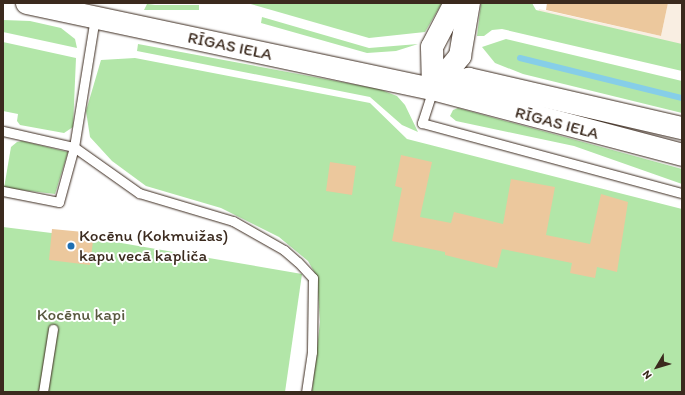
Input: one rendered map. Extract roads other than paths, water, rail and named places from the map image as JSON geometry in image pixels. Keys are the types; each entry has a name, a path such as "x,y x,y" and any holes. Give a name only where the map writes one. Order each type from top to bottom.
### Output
{"main road":[{"name":"RĪGAS IELA","path":"27,3 433,89 682,155"},
{"path":"433,89 432,48 455,3"},
{"path":"433,89 460,56 469,3"},
{"name":"RĪGAS IELA","path":"433,89 469,79 682,128"}],"lane":[{"path":"3,191 58,202 74,147 94,17"},
{"path":"433,89 422,123 682,194"},
{"path":"3,131 74,147 139,193 233,221 284,250 298,262 313,278 312,352 306,392"},
{"path":"43,392 53,329"}],"waterway":[{"path":"520,58 682,98"}],"place":[{"name":"Kocēnu (Kokmuižas) kapu vecā kapliča","path":"71,246"}],"park label":[{"name":"Kocēnu kapi","path":"81,315"}]}
